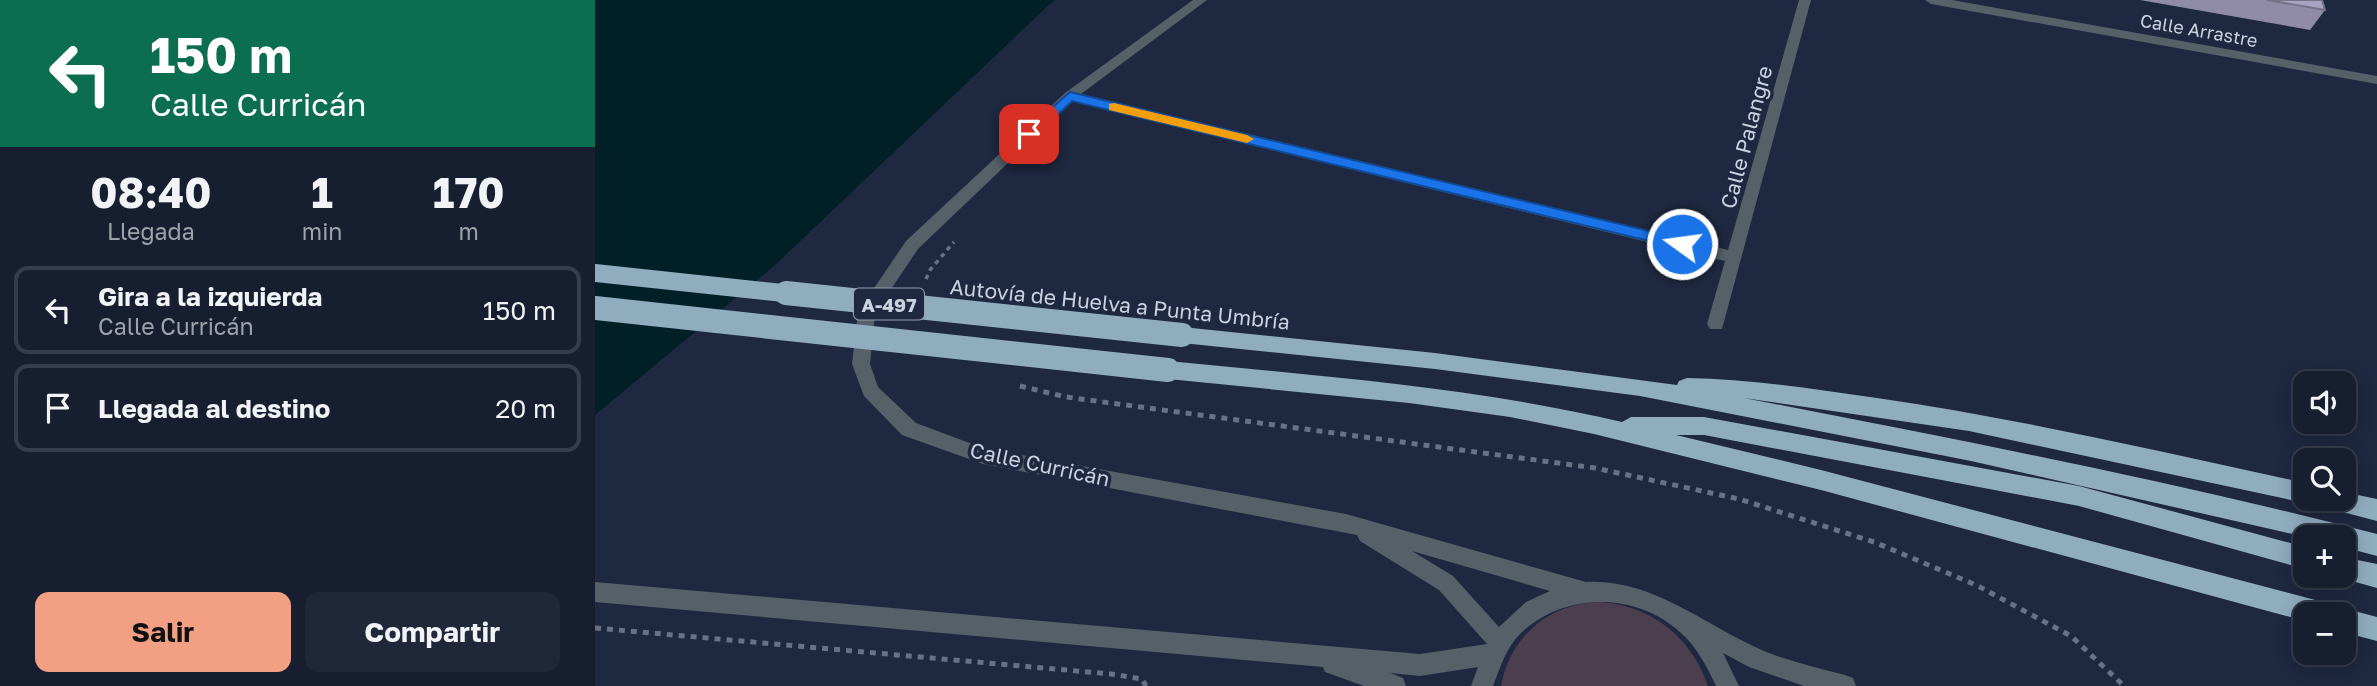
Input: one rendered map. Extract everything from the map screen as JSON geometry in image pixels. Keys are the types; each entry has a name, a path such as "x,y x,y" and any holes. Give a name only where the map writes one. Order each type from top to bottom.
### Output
{"highway":[{"name":"Autovía de Huelva a Punta Umbría","path":"595,273 1435,361 1640,387"},
{"name":"A-497","path":"595,308 1409,394 1510,408 1594,425"},
{"path":"1640,387 1729,386 1926,413 2109,449 2293,490"},
{"path":"1640,387 1972,451 2250,512 2377,545"},
{"path":"1594,425 1704,426 1863,454 2079,496 2293,555"},
{"path":"1594,425 1821,480 2293,606"},
{"path":"2356,505 2377,510"},
{"path":"2356,571 2377,576"},
{"path":"2356,623 2377,629"}],"street":[{"name":"Calle Curricán","path":"1201,0 1070,96 912,245 867,312 861,364 870,391 909,429 983,456 1346,523 1583,591"},
{"name":"Calle Palangre","path":"1716,324 1805,0"},
{"name":"Calle Arrastre","path":"1931,0 2377,80"},
{"path":"1070,96 1735,257"},
{"name":"Calle Curricán","path":"1346,523 1446,583 1495,648"},
{"path":"1482,686 1495,648 1521,617 1551,599 1583,591 1617,591 1650,600 1749,656 1845,686"},
{"path":"595,592 1420,665 1495,648"},
{"path":"1680,618 1709,649 1728,686"},
{"path":"1307,654 1395,686"}],"path":[{"path":"923,288 930,270 961,234"},
{"path":"1018,385 1066,397 1354,433 1595,468 1739,499 1874,542 1976,584 2071,636 2124,686"},
{"path":"595,628 1111,674 1142,679 1146,686"}],"shaded area":[{"path":"595,0 1054,0 775,265 595,415"},
{"path":"1602,602 1638,610 1668,628 1691,653 1708,686 1501,686 1513,651 1536,625 1566,608"}],"building":[{"path":"2267,0 2322,0 2325,10"}],"slow traffic":[{"path":"1114,107 1247,139"}],"route":[{"path":"1029,134 1070,96 1682,244"}]}
